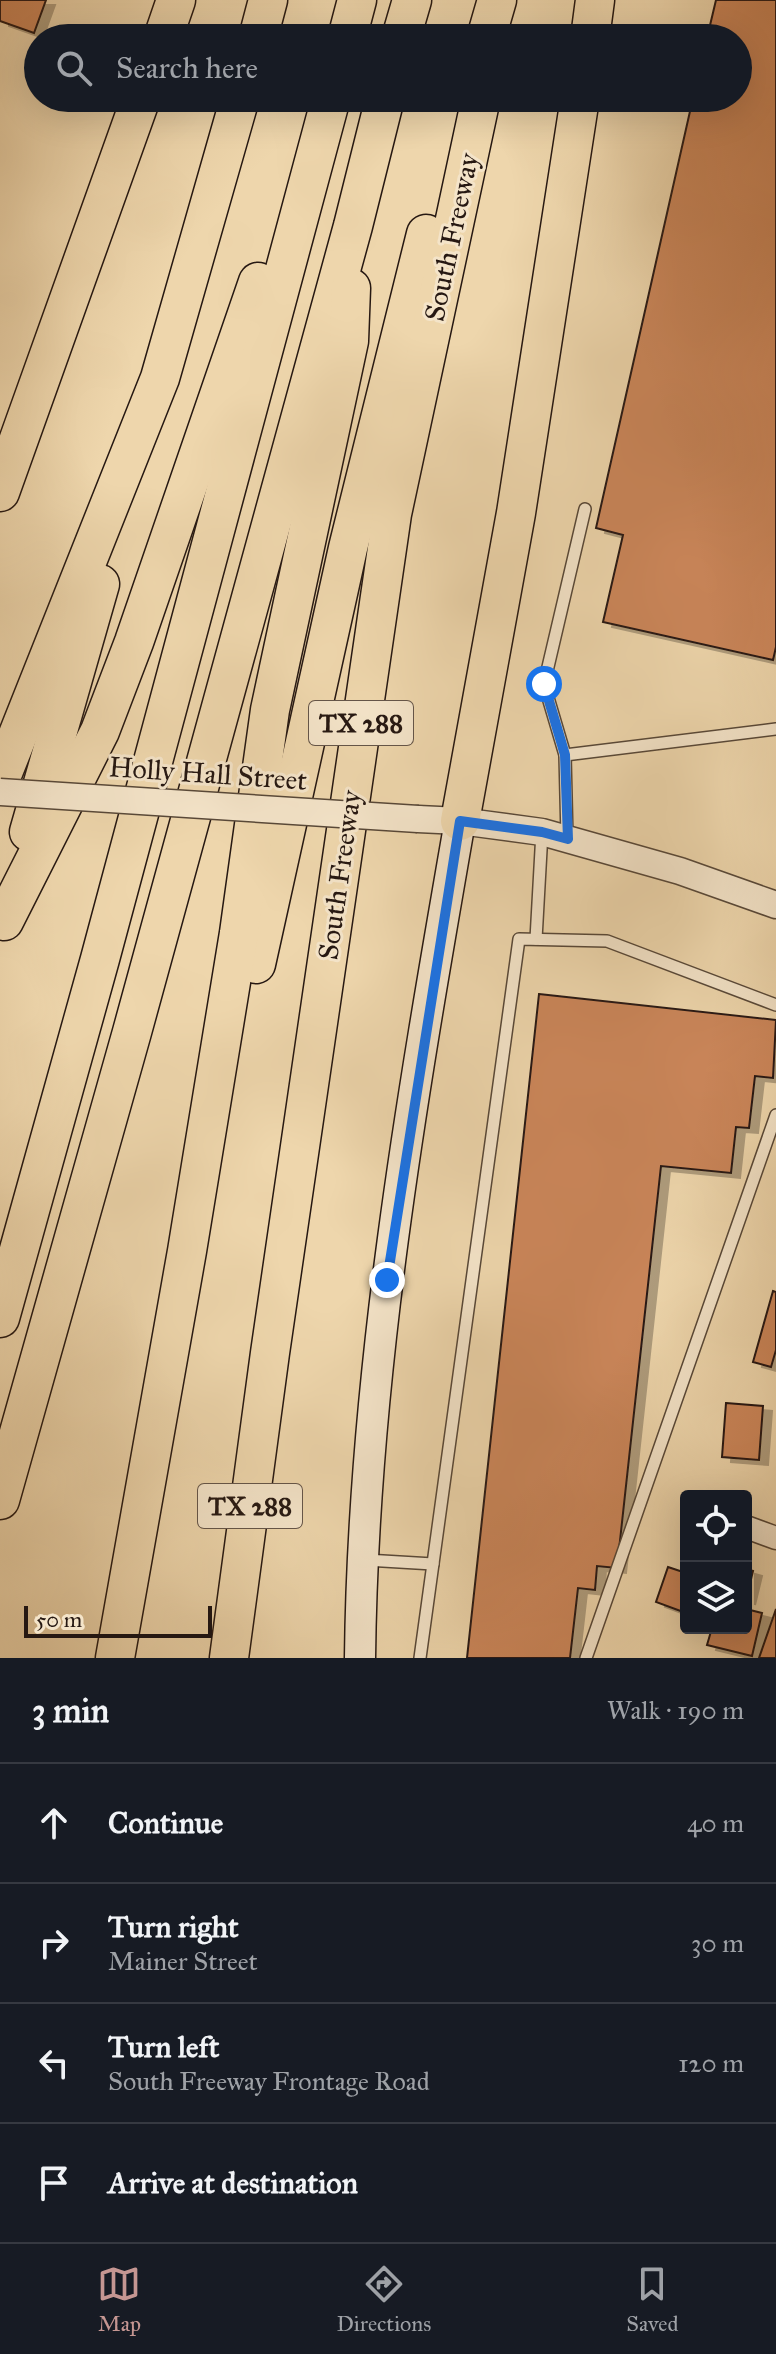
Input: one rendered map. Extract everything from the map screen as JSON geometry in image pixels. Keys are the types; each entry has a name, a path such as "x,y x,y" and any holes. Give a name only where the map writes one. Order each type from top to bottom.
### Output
{"highway":[{"path":"168,24 176,0"},
{"path":"262,24 268,0"},
{"path":"329,24 335,0"},
{"path":"351,24 357,0"},
{"path":"405,24 412,0"},
{"path":"491,24 500,0"},
{"path":"496,24 500,0"},
{"path":"592,24 595,0"},
{"path":"0,492 136,112"},
{"path":"2,926 236,112"},
{"path":"2,926 100,731 134,642 269,249 305,112"},
{"path":"0,1318 100,959 327,112"},
{"path":"0,1500 353,226 382,112"},
{"path":"187,1251 269,912 348,548 427,233 464,112"},
{"name":"South Freeway","path":"229,1658 270,1353 392,514 478,112"},
{"path":"460,821 516,513 578,112"},
{"path":"115,1658 187,1251 241,918 270,710 349,341 353,226"},
{"path":"0,780 160,378"}],"main road":[{"path":"360,1658 361,1560 387,1280 460,821"}],"street":[{"name":"Holly Hall Street","path":"0,792 460,821 542,832 680,871 776,905"},
{"path":"752,1529 776,1538"}],"lane":[{"path":"568,839 565,755 544,684 585,509"},
{"path":"565,755 776,729"},
{"path":"536,939 542,832"},
{"path":"420,1658 519,939 607,941 776,1005"},
{"path":"586,1658 776,1115"},
{"path":"361,1560 433,1564"}],"building":[{"path":"0,0 46,0 37,24 24,24 24,29 0,21"},
{"path":"716,0 776,0 776,647 773,660 603,622 623,535 596,528 690,112 752,112 752,24 710,24"},
{"path":"539,994 776,1020 773,1078 755,1076 749,1128 736,1127 731,1173 661,1166 617,1568 597,1566 595,1590 578,1588 570,1658 467,1658"},
{"path":"773,1291 776,1292 776,1350 771,1367 753,1362"},
{"path":"726,1403 763,1406 759,1460 722,1457"},
{"path":"668,1567 680,1571 680,1611 656,1602"},
{"path":"776,1609 776,1658 759,1658"},
{"path":"752,1610 762,1613 752,1656 707,1645 710,1634 752,1634"}],"route":[{"path":"387,1280 460,821 542,832 568,839 565,755 544,684"}]}
